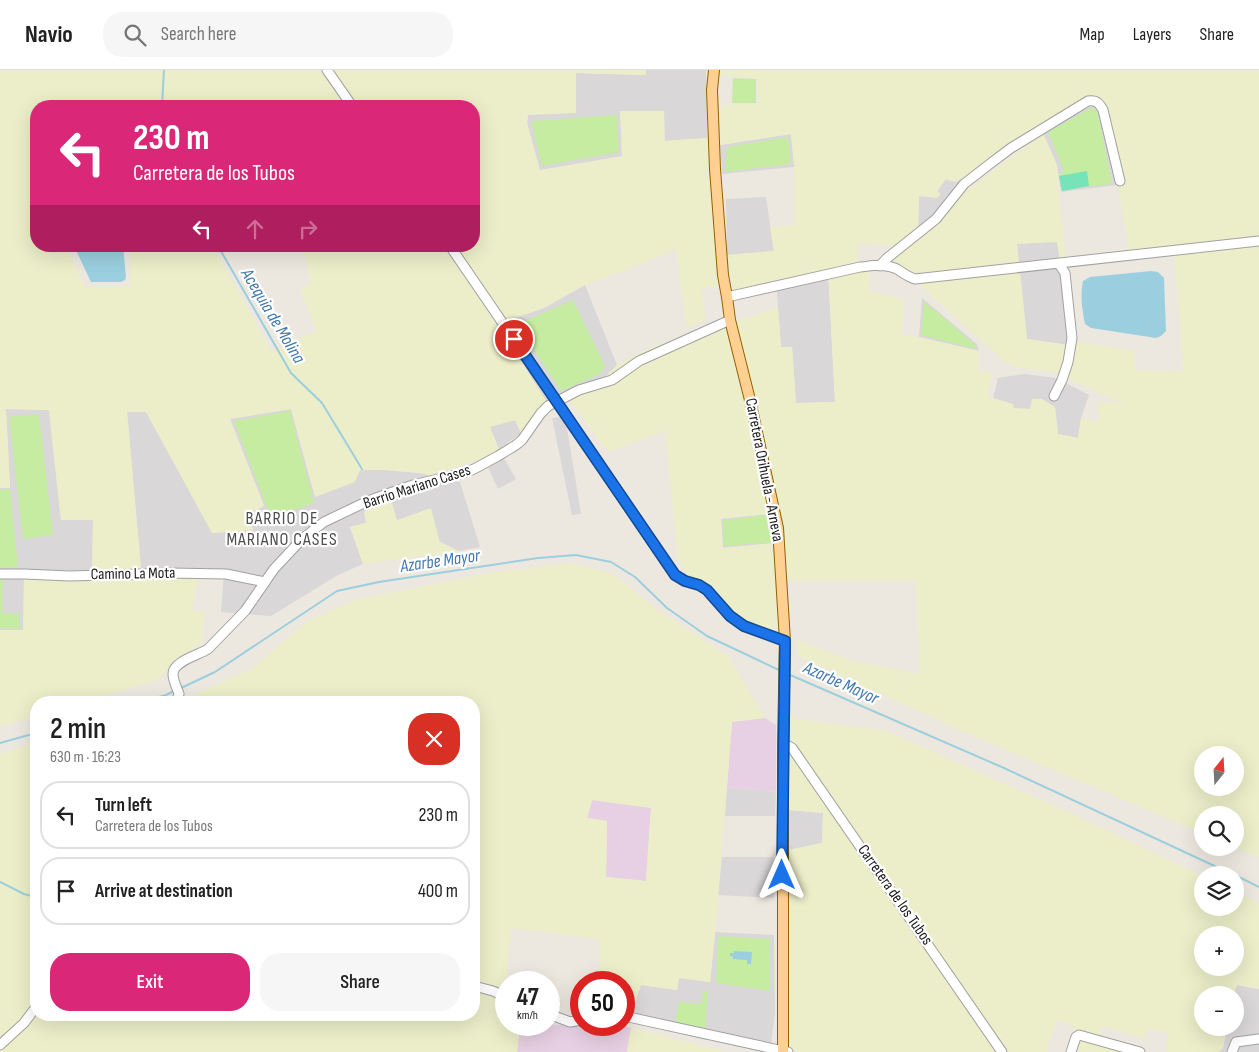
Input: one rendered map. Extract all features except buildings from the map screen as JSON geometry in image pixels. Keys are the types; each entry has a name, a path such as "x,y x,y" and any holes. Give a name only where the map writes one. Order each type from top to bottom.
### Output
{"main road":[{"name":"Carretera Orihuela - Arneva","path":"714,70 712,90 715,169 724,275 730,320 778,528 785,641 783,743 784,1052"}],"street":[{"path":"327,70 348,100"},
{"path":"880,266 886,259 936,219 964,184 1011,148 1088,101 1094,100 1103,110 1120,181"},
{"path":"727,297 860,267 887,266 915,279 1259,241"},
{"path":"454,252 675,575 707,590 730,616 744,626 785,641"},
{"path":"1054,396 1068,362 1072,338 1065,273 1059,264"},
{"name":"Barrio Mariano Cases","path":"178,696 173,676 177,664 202,653 214,642 245,611 274,569 302,539 324,522 368,501 396,491 474,469 522,440 548,406 579,390 612,380 639,361 730,320"},
{"name":"Camino La Mota","path":"0,574 70,576 171,573 226,574 265,582"},
{"name":"Carretera de los Tubos","path":"783,743 792,748 1002,1052"},
{"path":"480,988 495,992"},
{"path":"0,1045 30,1015"},
{"path":"635,1018 784,1052"},
{"path":"1070,1052 1079,1034 1140,1052"},
{"path":"1232,1052 1236,1042 1259,1039"}],"shaded area":[{"path":"646,70 706,70 707,138 665,141 620,111 622,156 540,171 527,123 528,115 575,73 645,75"},
{"path":"1094,104 1100,111 1118,185 1061,192 1057,165 1043,133"},
{"path":"791,134 794,167 722,174 720,145"},
{"path":"962,178 968,189 918,228 919,196 937,191 946,179 956,182"},
{"path":"766,197 774,251 727,255 726,199"},
{"path":"1057,241 1070,339 1069,345 1027,339 1017,244"},
{"path":"828,269 835,402 796,403 792,347 781,347 776,281"},
{"path":"585,285 617,365 606,376 546,401 497,324 544,308"},
{"path":"922,298 977,344 979,351 919,337"},
{"path":"1025,374 1056,378 1089,395 1081,418 1078,438 1058,434 1055,407 1013,408 993,398 998,378"},
{"path":"6,409 49,410 61,520 93,520 92,571 23,630 0,630 0,488 10,487"},
{"path":"291,409 315,497 360,470 419,473 460,482 480,547 459,551 397,520 390,500 366,523 350,527 363,564 338,575 271,616 221,612 224,573 141,569 127,411 146,412 213,533 253,529 247,514 264,506 230,419"},
{"path":"560,417 567,428 581,514 572,515 552,418"},
{"path":"515,420 521,433 499,449 489,427"},
{"path":"504,458 516,479 498,489 488,467"},
{"path":"770,514 775,543 723,548 721,519"},
{"path":"765,718 776,725 776,792 727,787 732,722"},
{"path":"727,787 776,792 775,816 725,816"},
{"path":"592,800 651,808 646,881 606,877 607,821 587,818"},
{"path":"789,810 823,813 822,843 788,850"},
{"path":"722,857 773,857 774,898 718,895"},
{"path":"715,932 774,935 775,1013 771,1046 635,1015 635,1002 641,985 677,990 679,978 710,982"},
{"path":"1244,986 1259,989 1259,1052 1218,1052 1223,1048 1225,1036 1244,1036"},
{"path":"570,1024 570,1036 630,1036 627,1052 517,1052 519,1036 560,1036 560,1025"}],"green space":[{"path":"0,70 646,70 646,75 576,73 576,113 528,115 527,123 540,170 622,156 620,111 664,111 665,141 707,138 718,286 701,289 706,320 687,328 676,249 585,285 544,308 498,324 546,401 521,433 515,420 490,427 499,449 490,456 432,475 385,470 360,470 355,482 315,497 291,409 230,419 264,506 247,514 253,530 212,533 146,412 127,412 141,568 199,571 192,610 205,613 201,644 175,660 158,680 103,696 30,696 30,718 0,726 0,630 23,630 24,570 92,571 93,520 61,520 49,410 6,409 10,488 0,488"},
{"path":"719,70 1259,70 1259,858 1244,851 1244,806 1194,806 1194,830 971,735 798,656 796,640 853,661 920,674 916,581 777,581 778,622 775,627 768,630 759,628 735,615 728,609 712,585 692,581 678,558 665,431 608,452 564,393 606,376 617,365 656,345 727,325 778,307 781,347 792,347 796,403 835,402 828,269 734,291 727,255 774,251 770,227 795,225 794,163 791,134 720,145 721,105 757,104 757,78 719,75","holes":["1095,104 1100,111 1118,185 1130,253 1174,254 1183,372 1135,370 1134,351 1076,341 1068,345 1027,339 1017,244 1057,242 1060,261 1066,261 1057,165 1043,133","1038,137 918,227 919,196 937,198 941,194 937,191 946,179 956,182","858,243 895,246 892,260 1005,362 1015,367 1054,372 1114,400 1128,404 1098,402 1099,422 1081,418 1078,438 1058,434 1055,407 1042,399 1032,399 1030,409 1014,408 1013,404 987,396 992,373 979,371 979,351 919,337 902,335 903,299 868,291 871,263 857,261","770,514 775,543 723,548 721,518"]},
{"path":"733,78 756,79 756,103 732,103"},
{"path":"1093,107 1098,114 1112,184 1063,189 1060,173 1064,171 1048,132"},
{"path":"617,115 619,152 542,166 531,121"},
{"path":"788,137 791,164 725,172 727,147"},
{"path":"1087,171 1089,186 1062,191 1059,176"},
{"path":"573,300 605,366 600,374 561,391 519,327 520,323"},
{"path":"924,302 975,345 976,349 921,335"},
{"path":"290,411 314,503 271,518 234,421"},
{"path":"39,414 53,535 23,539 9,417"},
{"path":"10,489 18,567 0,568 0,490"},
{"path":"391,500 397,520 431,508 440,543 459,551 363,564 350,527 366,523 364,512"},
{"path":"769,515 773,542 724,546 723,520"},
{"path":"572,563 613,574 660,612 728,656 765,718 732,722 710,982 679,978 677,990 641,985 635,1002 635,971 600,971 599,939 511,928 507,971 495,971 495,1036 519,1036 517,1052 0,1052 0,754 30,745 30,1021 480,1021 480,696 191,696 251,669 308,621 355,600 490,573","holes":["592,800 651,808 646,881 606,877 607,821 587,818"]},
{"path":"0,578 3,578 2,613 20,614 20,629 0,628"},
{"path":"791,718 887,731 1079,817 1194,872 1194,916 1244,916 1244,896 1259,903 1259,989 1237,985 1194,986 1194,1036 1225,1036 1223,1048 1218,1052 1166,1052 1168,1033 1148,1028 1145,1039 1102,1026 1099,1036 1091,1035 1147,1052 1075,1052 1082,1033 1074,1031 1075,1027 1057,1020 1046,1052 785,1052 788,1050 788,850 822,843 823,813 789,810"},
{"path":"718,936 770,939 770,991 716,983"},
{"path":"703,991 708,992 705,1031 675,1024 679,1002 700,1004"},
{"path":"635,1029 727,1052 627,1052 630,1036 635,1036"}],"water":[{"path":"77,252 124,252 125,280 121,282 91,282"},
{"path":"1151,271 1158,272 1164,278 1166,331 1161,336 1156,338 1091,328 1085,324 1082,302 1083,281 1090,277"},
{"path":"734,951 752,952 751,964 747,964 747,960 733,959 730,953 734,953"}],"waterway":[{"name":"Acequia de Molina","path":"162,100 164,70"},
{"name":"Acequia de Molina","path":"221,252 291,373 322,403 362,469"},
{"name":"Azarbe Mayor","path":"181,688 215,672 337,591 379,582 538,558 576,555 611,562 635,577 667,608 707,636 781,671"},
{"name":"Azarbe Mayor","path":"788,674 1004,768 1215,866"},
{"name":"Azarbe Mayor","path":"162,696 174,691"},
{"name":"Azarbe Mayor","path":"0,743 30,735"},
{"name":"Azarbe Mayor","path":"1244,880 1259,887"},
{"path":"0,882 30,896"},
{"path":"682,1033 707,1039"}],"district":[{"name":"BARRIO DE MARIANO CASES","path":"282,528"}],"route":[{"path":"514,339 675,575 707,590 730,616 744,626 785,641 782,875"}]}
